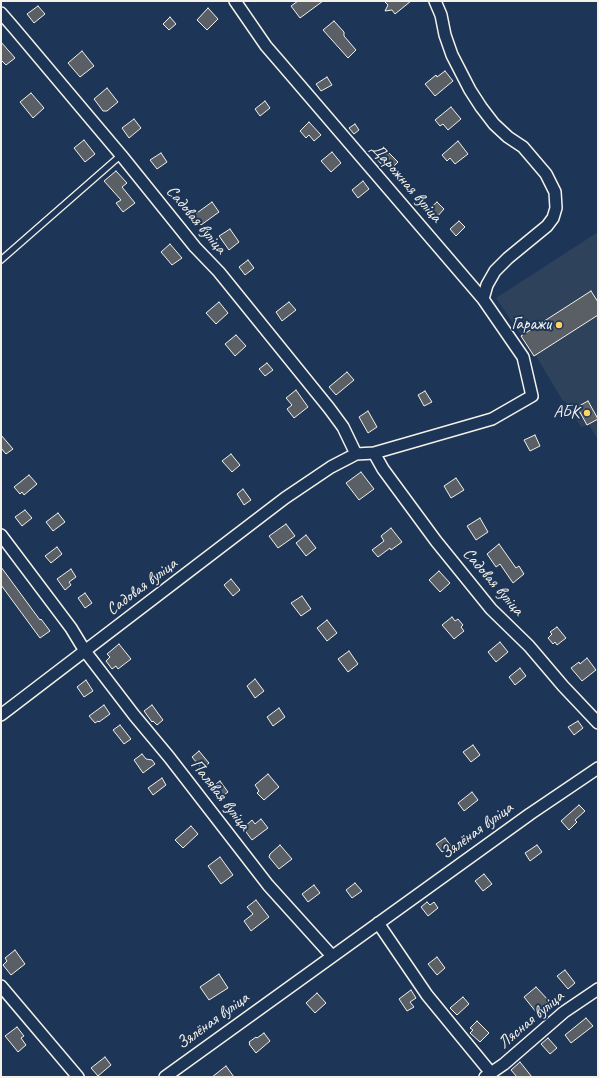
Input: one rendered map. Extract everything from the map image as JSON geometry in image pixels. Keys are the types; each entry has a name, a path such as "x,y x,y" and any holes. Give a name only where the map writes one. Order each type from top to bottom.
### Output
{"street":[{"name":"Дарожная вуліца","path":"235,1 266,46 483,299 523,357 532,396"},
{"path":"435,1 452,55 470,90 494,124 508,137 523,147 546,174 555,192 556,208 553,218 547,226 508,258 495,271 487,285 483,299"},
{"name":"Садовая вуліца","path":"1,13 121,154 194,247 219,272 329,408 343,427 356,454"},
{"name":"Садовая вуліца","path":"85,651 285,498 331,467 356,454 374,453 492,418 532,396"},
{"name":"Садовая вуліца","path":"374,453 383,469 436,541 491,609 529,646 563,686 598,723"},
{"name":"Палявая вуліца","path":"1,535 71,628 85,651 134,715 169,757 268,884 332,956"},
{"path":"1,715 85,651"},
{"name":"Зялёная вуліца","path":"165,1077 530,814 598,768"},
{"path":"378,923 428,995 488,1075"},
{"path":"1,986 78,1077"},
{"name":"Лясная вуліца","path":"488,1075 504,1064 564,1012 598,989"}],"lane":[{"path":"1,260 121,154"}],"shaded area":[{"path":"598,232 598,440 589,425 581,427 565,401 563,401 536,356 534,357 496,298"}],"building":[{"path":"298,1 323,1 300,18 291,6"},
{"path":"384,1 411,1 395,14 392,10 385,11 388,5"},
{"path":"38,6 45,14 34,23 27,14"},
{"path":"208,8 218,19 207,30 197,20"},
{"path":"170,17 176,24 169,30 163,24"},
{"path":"334,21 344,32 344,36 356,50 348,58 323,30"},
{"path":"1,42 15,58 6,65 1,60"},
{"path":"82,51 94,66 80,77 68,63"},
{"path":"445,71 453,81 435,96 425,84 436,75 437,77"},
{"path":"327,77 332,85 321,91 316,84"},
{"path":"107,88 118,102 107,111 103,111 94,99"},
{"path":"31,93 44,108 33,118 20,102"},
{"path":"265,101 270,108 260,116 255,109"},
{"path":"451,107 461,119 448,130 443,124 440,126 435,120"},
{"path":"134,119 141,128 129,138 122,128"},
{"path":"309,122 321,135 314,141 309,135 306,138 300,131"},
{"path":"355,124 359,130 354,134 349,128"},
{"path":"84,140 95,154 85,162 74,148"},
{"path":"458,141 468,154 455,164 450,158 447,161 442,155"},
{"path":"385,149 398,162 391,169 386,163 383,166 376,158"},
{"path":"332,152 341,163 331,172 321,161"},
{"path":"161,153 167,162 157,169 150,160"},
{"path":"116,171 127,183 122,187 135,203 123,212 116,203 121,200 104,181"},
{"path":"363,181 369,189 358,198 352,190"},
{"path":"212,202 219,212 201,225 194,215"},
{"path":"437,202 444,209 436,218 428,210"},
{"path":"459,221 465,227 456,236 450,229"},
{"path":"230,229 239,242 229,250 219,236"},
{"path":"170,244 182,258 172,265 161,252"},
{"path":"248,260 254,268 245,275 239,267"},
{"name":"Гаражи","path":"591,291 598,302 598,315 534,356 521,336"},
{"path":"219,302 228,313 216,324 206,313"},
{"path":"289,302 296,310 282,321 276,312"},
{"path":"236,335 246,346 235,356 225,344"},
{"path":"267,363 273,370 265,376 259,369"},
{"path":"347,372 354,380 336,395 329,387"},
{"path":"296,390 308,407 294,418 287,409 292,405 286,398"},
{"path":"425,391 432,402 424,406 418,395"},
{"name":"АБК","path":"588,401 598,419 587,425 577,407"},
{"path":"368,411 377,427 368,433 359,417"},
{"path":"1,435 13,449 6,454 1,448"},
{"path":"535,435 540,446 530,451 524,440"},
{"path":"231,454 240,465 232,472 222,461"},
{"path":"361,472 374,489 359,500 346,483"},
{"path":"29,475 37,484 24,495 22,492 20,494 14,487"},
{"path":"456,478 464,490 451,498 444,486"},
{"path":"243,489 251,500 244,505 237,494"},
{"path":"25,510 32,518 22,526 15,517"},
{"path":"58,513 65,522 53,531 46,522"},
{"path":"480,518 488,532 476,540 467,526"},
{"path":"286,524 295,536 278,548 269,536"},
{"path":"391,528 402,542 391,550 390,548 378,557 372,550 384,541 381,536"},
{"path":"306,535 316,548 306,556 296,543"},
{"path":"499,544 516,568 519,566 524,574 513,583 500,564 496,567 487,554"},
{"path":"57,547 62,554 51,563 45,556"},
{"path":"1,567 40,620 41,619 50,631 40,638 1,585"},
{"path":"71,569 76,577 69,582 71,585 65,590 57,579"},
{"path":"439,571 450,583 440,592 429,580"},
{"path":"231,579 240,590 233,596 224,585"},
{"path":"85,593 92,603 85,608 78,598"},
{"path":"302,596 311,609 301,616 291,603"},
{"path":"452,617 455,621 458,619 463,625 461,627 464,631 454,639 442,625"},
{"path":"327,620 337,633 327,641 317,628"},
{"path":"557,627 566,638 557,645 555,642 553,644 548,638 552,634 550,632"},
{"path":"500,642 508,652 496,662 488,652"},
{"path":"119,644 131,659 118,669 116,666 112,669 106,661 110,657 107,654"},
{"path":"349,651 358,664 348,672 338,659"},
{"path":"587,658 596,670 582,681 571,668 579,662 580,664"},
{"path":"520,668 526,676 515,685 509,677"},
{"path":"255,679 264,691 255,698 247,686"},
{"path":"86,680 93,691 84,697 77,687"},
{"path":"104,705 110,714 99,722 98,721 95,723 89,716"},
{"path":"152,705 163,720 157,725 153,721 152,722 144,711"},
{"path":"279,708 285,717 273,726 267,717"},
{"path":"578,721 583,728 574,735 568,727"},
{"path":"120,725 131,739 124,744 113,730"},
{"path":"473,745 480,755 471,762 463,752"},
{"path":"199,751 209,763 202,769 192,757"},
{"path":"142,754 146,759 152,760 155,764 143,773 134,760"},
{"path":"268,774 279,787 264,800 257,793 259,791 255,785"},
{"path":"162,778 166,785 153,795 148,788"},
{"path":"220,781 228,792 220,798 212,787"},
{"path":"472,792 478,800 464,811 458,803"},
{"path":"579,805 585,811 575,820 577,822 569,830 561,821"},
{"path":"261,819 268,828 252,840 243,828 252,820 255,824"},
{"path":"191,826 198,834 183,848 175,840"},
{"path":"445,838 451,846 442,852 436,844"},
{"path":"280,845 292,859 279,869 269,857 270,854"},
{"path":"537,845 542,852 530,861 525,853"},
{"path":"220,857 233,875 221,884 208,866"},
{"path":"484,874 492,884 483,891 475,881"},
{"path":"355,883 362,891 352,898 346,890"},
{"path":"314,885 320,893 308,902 302,894"},
{"path":"256,900 269,917 251,931 244,921 253,914 247,907"},
{"path":"427,902 430,905 434,902 438,908 428,916 421,907"},
{"path":"15,950 25,964 11,975 3,965 7,961 5,958"},
{"path":"437,957 445,968 437,975 428,964"},
{"path":"565,970 575,983 568,989 557,976"},
{"path":"219,974 228,988 209,1000 200,987"},
{"path":"536,987 549,1001 536,1012 524,997"},
{"path":"411,990 416,998 410,1002 414,1007 407,1011 399,999"},
{"path":"317,993 326,1003 315,1013 306,1003"},
{"path":"463,997 469,1004 457,1015 450,1008"},
{"path":"586,1018 593,1026 571,1043 565,1035"},
{"path":"477,1021 489,1033 480,1042 470,1033 473,1030 470,1028"},
{"path":"17,1027 24,1036 21,1038 26,1045 18,1052 5,1036"},
{"path":"264,1033 270,1041 256,1053 249,1042"},
{"path":"548,1038 557,1048 550,1054 541,1044"},
{"path":"105,1057 111,1065 98,1076 91,1068"},
{"path":"520,1062 532,1077 517,1077 511,1070"},
{"path":"226,1066 234,1077 212,1077"}],"place":[{"name":"Гаражи","path":"559,325"},
{"name":"АБК","path":"587,413"}]}
